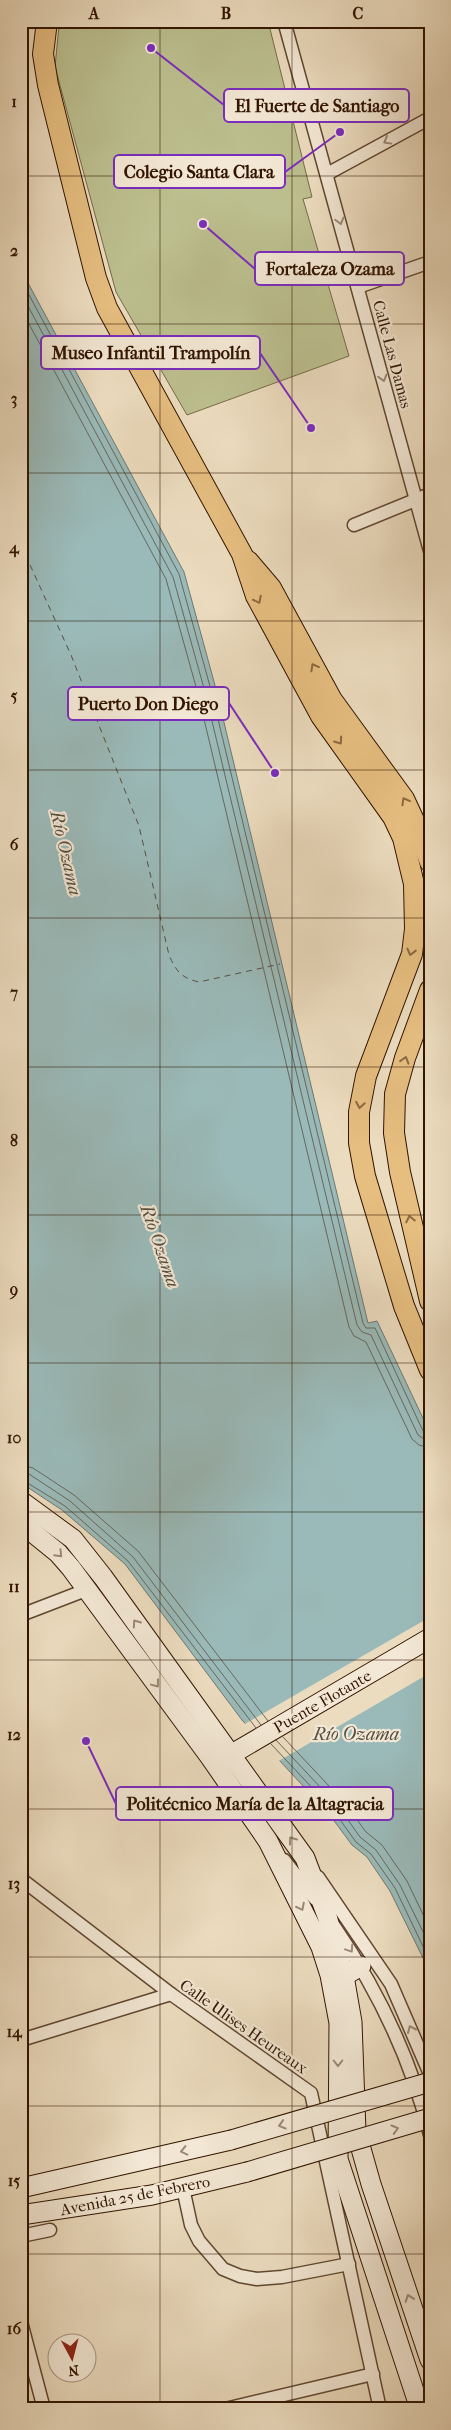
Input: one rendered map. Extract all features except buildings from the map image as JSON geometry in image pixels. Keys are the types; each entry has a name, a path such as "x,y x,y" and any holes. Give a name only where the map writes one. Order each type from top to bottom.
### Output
{"main road":[{"path":"46,23 43,54 48,85 96,278 104,300 242,554 256,596 321,716 393,817 403,838 413,876 416,901 412,954 366,1076 359,1112 358,1143 365,1176 404,1306 430,1370"},
{"path":"242,554 271,588 341,714 404,799 430,862"},
{"path":"430,990 405,1058 395,1094 394,1133 402,1181 430,1301"},
{"path":"21,1501 73,1540 103,1577 222,1760 268,1841 321,1947 330,1975 339,2023 338,2160 420,2409"},
{"path":"21,1522 58,1552 86,1590 222,1760 305,1858 327,1916 344,1976 352,2022 356,2131 371,2184 430,2360"},
{"name":"Puente Flotante","path":"222,1760 430,1638"},
{"path":"344,1976 361,1966"},
{"name":"Avenida 25 de Febrero","path":"21,2188 231,2140 430,2082"},
{"name":"Avenida 25 de Febrero","path":"21,2215 152,2195 183,2188 248,2172 430,2118"}],"street":[{"name":"Calle Las Damas","path":"284,21 430,551"},
{"path":"327,174 430,118"},
{"path":"358,287 430,262"},
{"path":"354,525 430,494"},
{"path":"21,1615 86,1590"},
{"path":"268,1841 327,1916 361,1966 392,2026 411,2070 430,2136"},
{"path":"305,1858 391,1984 430,2074"},
{"name":"Calle Ulises Heureaux","path":"21,1879 171,1994 311,2093 380,2409"},
{"path":"21,2040 171,1994"},
{"path":"183,2188 191,2226 199,2242 223,2269 240,2276 257,2278 289,2276 349,2264"},
{"path":"21,2236 50,2230"},
{"path":"21,2322 44,2409"},
{"path":"225,2409 373,2374"}],"green space":[{"path":"62,21 268,21 312,197 303,199 349,356 187,415 116,292 55,67 59,26"}],"water":[{"name":"Río Ozama","path":"21,270 184,572 216,689 368,1323 377,1321 430,1433 430,1979 424,1960 390,1891 367,1857 352,1845 329,1814 242,1720 125,1564 62,1510 21,1483"}],"pier":[{"path":"430,1617 430,1673 277,1762 243,1725"}],"ferry route":[{"path":"21,545 71,655 139,826 169,955 174,965 183,976 199,982 280,964"}],"place":[{"name":"El Fuerte de Santiago","path":"151,48"},
{"name":"Colegio Santa Clara","path":"340,132"},
{"name":"Fortaleza Ozama","path":"203,224"},
{"name":"Museo Infantil Trampolín","path":"311,428"},
{"name":"Puerto Don Diego","path":"275,773"},
{"name":"Politécnico María de la Altagracia","path":"86,1741"}]}
